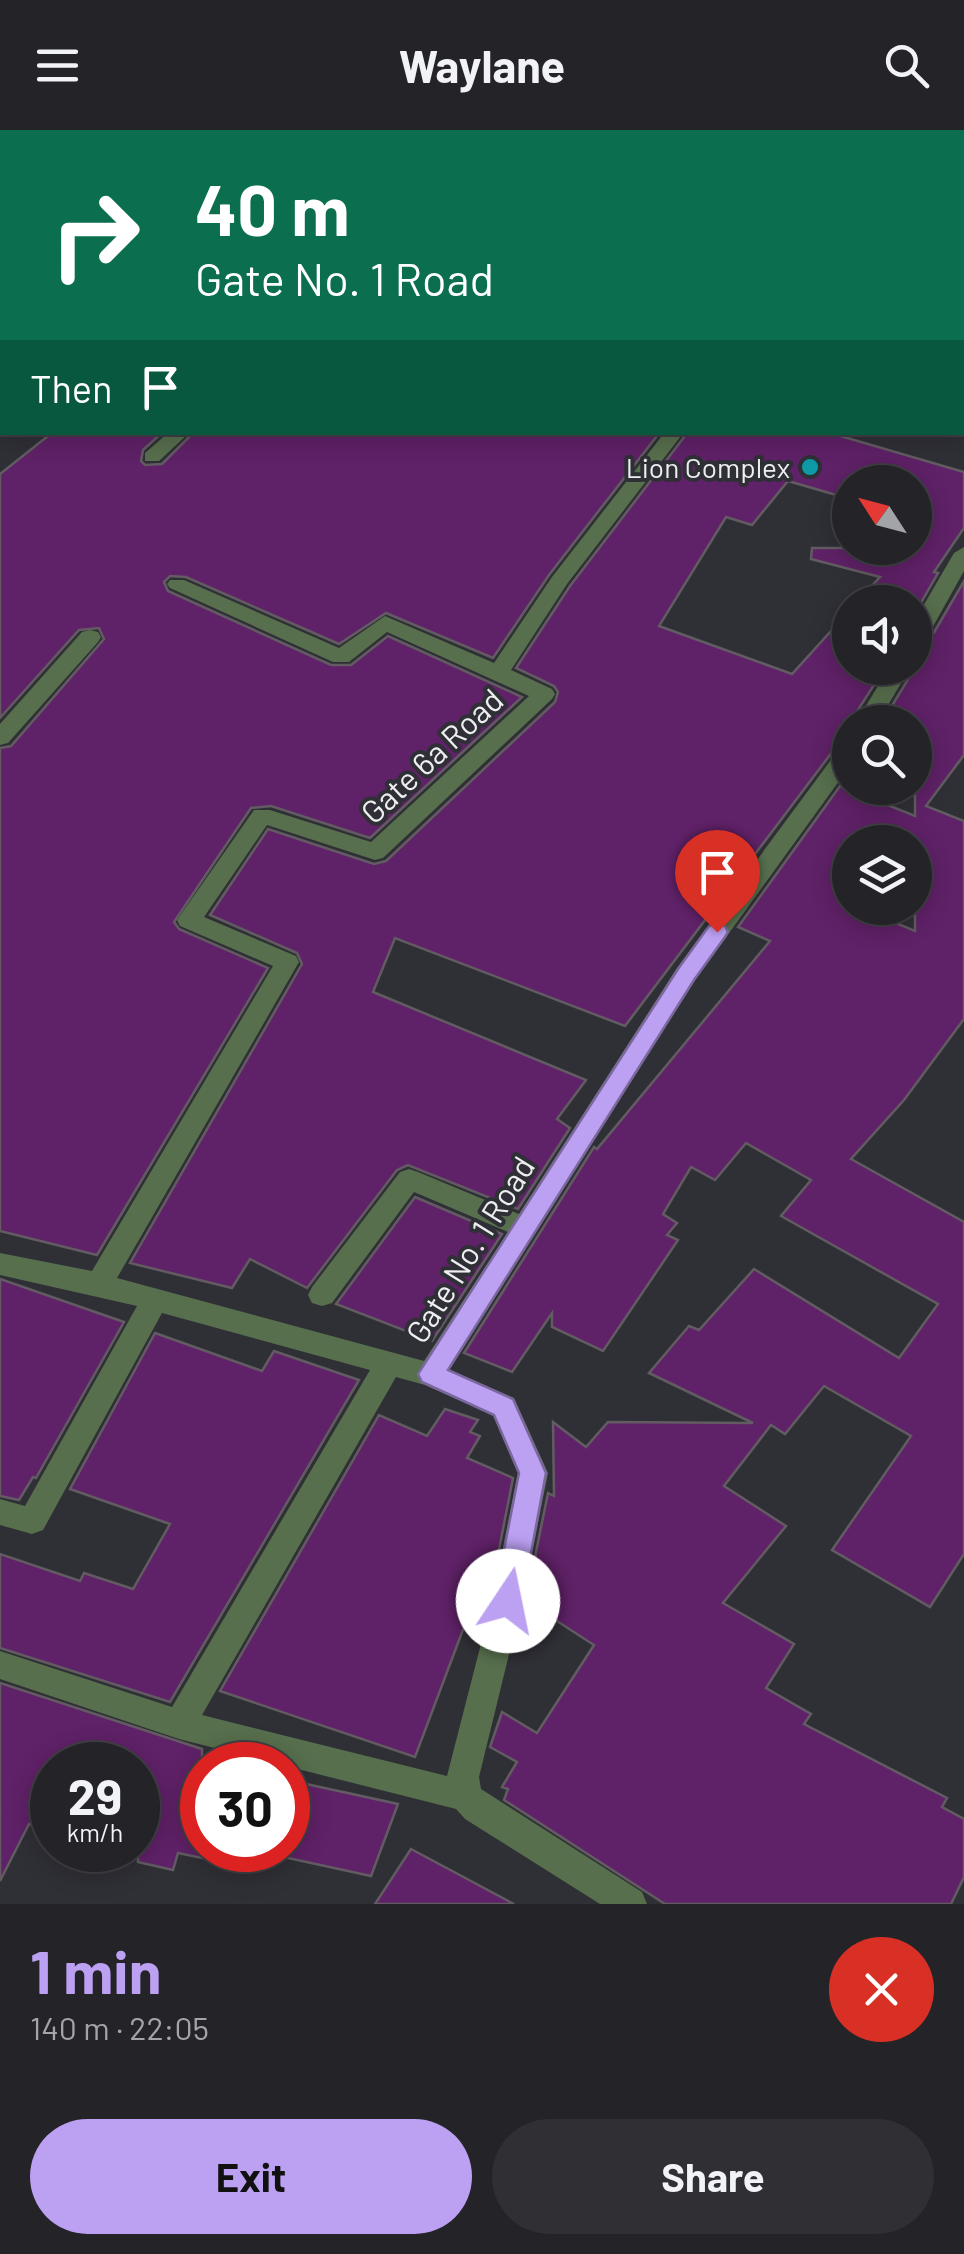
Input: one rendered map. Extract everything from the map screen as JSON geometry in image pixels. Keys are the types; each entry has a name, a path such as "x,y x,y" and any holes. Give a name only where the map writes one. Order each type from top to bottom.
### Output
{"street":[{"path":"152,458 177,435"},
{"name":"Gate 6a Road","path":"99,1284 286,962 189,920 262,815 375,852 544,694 498,672 559,580 673,435"},
{"path":"932,609 964,553"},
{"path":"177,584 341,657 385,623 498,672"},
{"path":"0,738 90,636"},
{"name":"Gate No. 1 Road","path":"466,1796 463,1777 508,1601 532,1473 504,1407 431,1374 686,974 832,775"},
{"path":"322,1295 409,1179 524,1227"},
{"path":"0,1264 99,1284 431,1374"},
{"path":"0,1512 32,1520 154,1299"},
{"path":"179,1724 390,1364"},
{"path":"0,1665 179,1724 466,1796 476,1808 630,1904"}],"building":[{"path":"49,435 160,435 143,450 141,461 145,465 162,464 191,435 658,435 549,575 493,658 386,613 339,644 186,577 170,576 164,582 168,591 331,665 351,665 388,636 522,697 370,838 271,806 251,808 174,922 179,929 268,968 97,1255 0,1231 0,748 11,746 104,639 99,628 79,630 0,718 0,474"},
{"path":"686,435 837,435 964,472 964,528 934,572 938,573 931,585 873,585 880,577 834,565 932,565 932,465 832,465 832,494 788,481 752,525 726,517 659,626 792,674 832,630 832,685 874,685 861,705 832,705 832,752 625,1026 395,938 373,992 586,1080 557,1119 570,1128 518,1209 408,1165 397,1170 307,1288 250,1259 232,1288 130,1263 302,964 297,953 210,915 268,829 374,864 386,861 555,702 558,692 554,686 516,668 570,586"},
{"path":"812,548 832,548 832,564 811,559"},
{"path":"964,581 964,755 932,798 932,705 892,705 905,685 932,685 932,636"},
{"path":"832,797 832,805 888,805 915,816 915,805 927,805 964,821 964,1019 904,1100 851,1159 964,1222 964,1554 930,1607 832,1550 911,1436 824,1386 785,1434 771,1425 724,1486 786,1526 723,1603 794,1644 766,1688 811,1714 804,1724 947,1798 942,1807 964,1819 964,1877 951,1904 665,1904 504,1800 508,1789 502,1787 517,1762 490,1747 502,1712 537,1733 594,1645 526,1601 548,1493 554,1496 553,1422 586,1447 608,1422 753,1423 649,1373 689,1326 699,1330 754,1269 899,1358 938,1304 781,1216 811,1180 746,1143 715,1180 691,1167 663,1214 677,1223 667,1235 678,1240 603,1351 552,1327 552,1313 512,1372 464,1353 594,1147 597,1149 770,941 738,927"},
{"path":"415,1197 502,1234 432,1341 336,1304"},
{"path":"0,1279 124,1322 36,1478 19,1500 0,1496"},
{"path":"155,1333 262,1371 274,1351 359,1380 170,1702 0,1648 0,1554 80,1581 84,1573 133,1589 170,1524 70,1489"},
{"path":"445,1409 478,1420 470,1432 480,1436 467,1458 513,1478 493,1580 484,1574 415,1757 220,1691 379,1415 427,1436"},
{"path":"0,1683 181,1742 180,1853 173,1870 160,1867 160,1742 30,1742 30,1824 0,1881"},
{"path":"310,1785 398,1804 371,1876 310,1863"},
{"path":"411,1849 514,1904 375,1904"}],"place":[{"name":"Lion Complex","path":"810,467"}],"route":[{"path":"508,1601 532,1473 504,1407 431,1374 686,974 717,932"}]}
